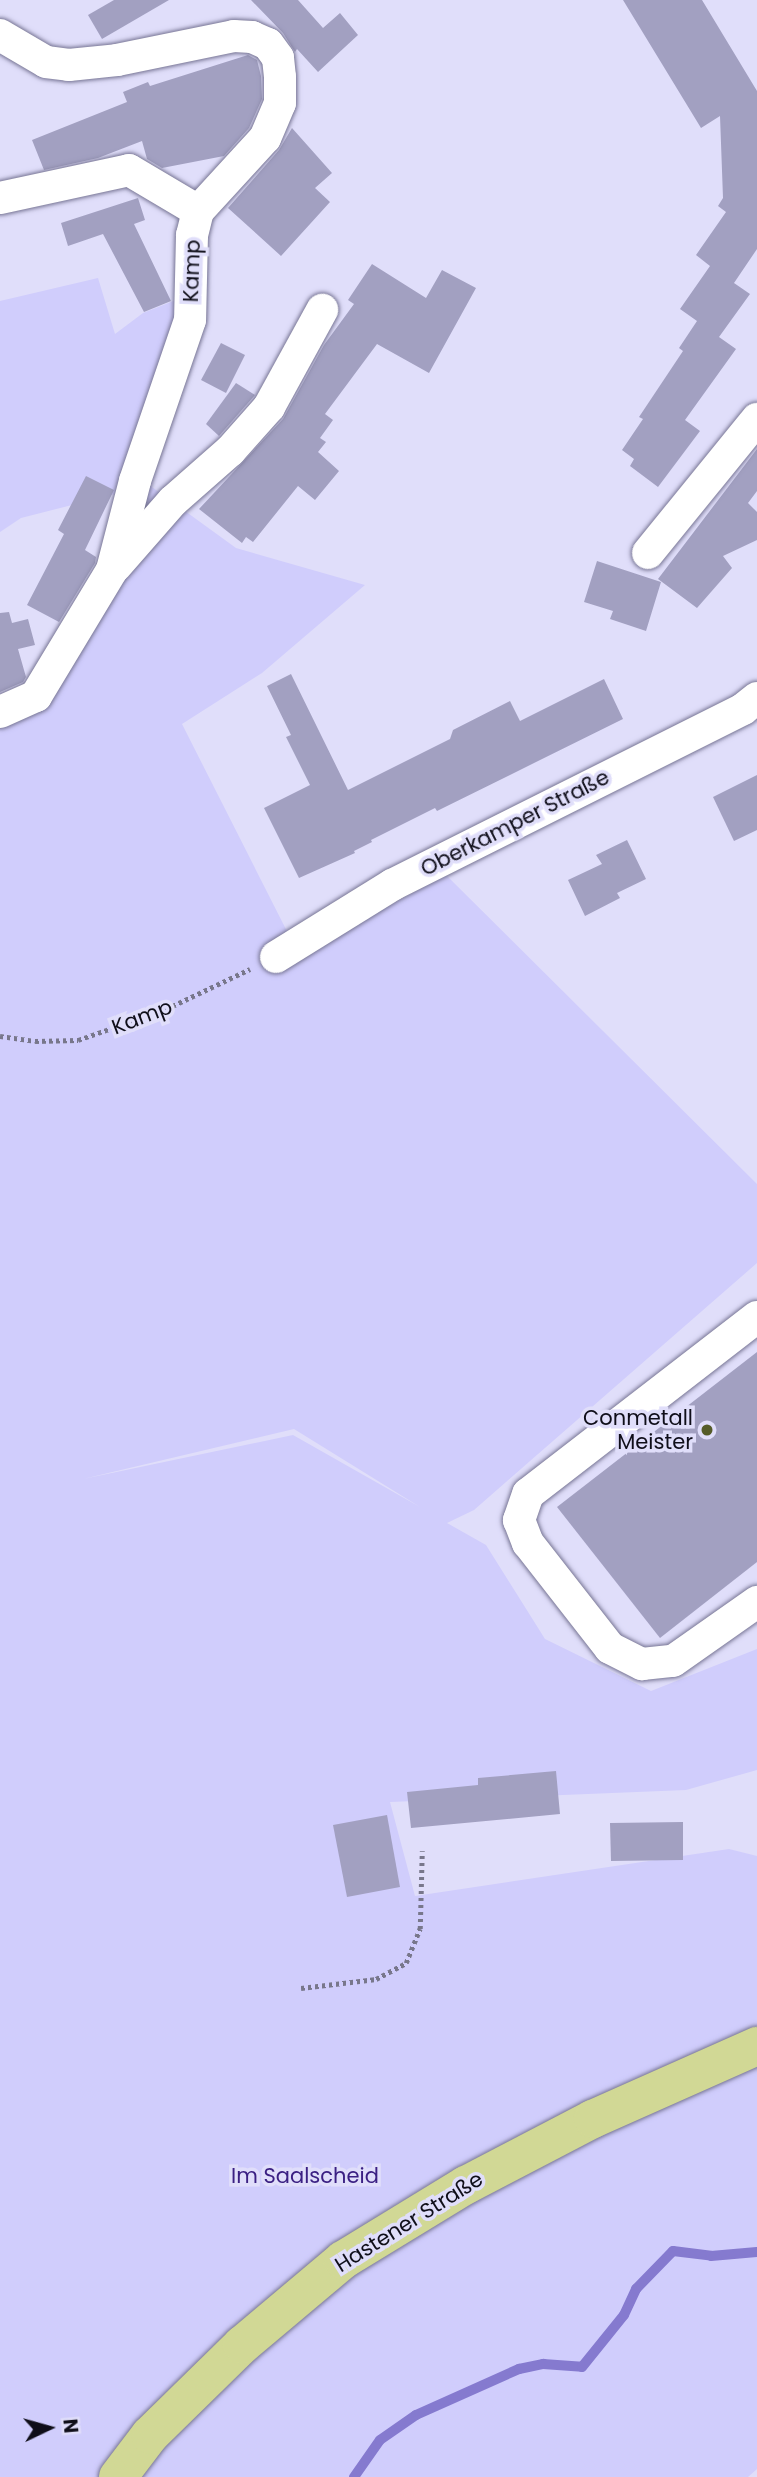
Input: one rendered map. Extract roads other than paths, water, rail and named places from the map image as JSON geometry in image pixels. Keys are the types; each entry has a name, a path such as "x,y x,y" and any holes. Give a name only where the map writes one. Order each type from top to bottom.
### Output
{"main road":[{"name":"Hastener Straße","path":"118,2477 150,2435 242,2345 343,2260 466,2185 593,2119 757,2046"}],"street":[{"name":"Kamp","path":"0,35 46,62 69,65 117,60 234,36 252,37 268,44 278,58 280,90 279,103 265,138 198,211 192,235 190,320 135,481 112,570 37,696 0,712"},
{"path":"0,198 129,170 198,211"},
{"path":"112,570 173,501 230,451 269,407 322,310"},
{"path":"648,553 757,419"},
{"name":"Oberkamper Straße","path":"276,957 392,885 743,709 757,698"},
{"path":"757,1317 528,1494 519,1520 528,1544 610,1648 642,1664 673,1661 757,1602"}],"waterway":[{"path":"354,2477 380,2440 416,2415 519,2369 543,2364 582,2367 624,2315 636,2289 673,2251 711,2256 757,2252"}],"place":[{"name":"Conmetall Meister","path":"707,1430"}],"park label":[{"name":"Im Saalscheid","path":"305,2176"}]}
